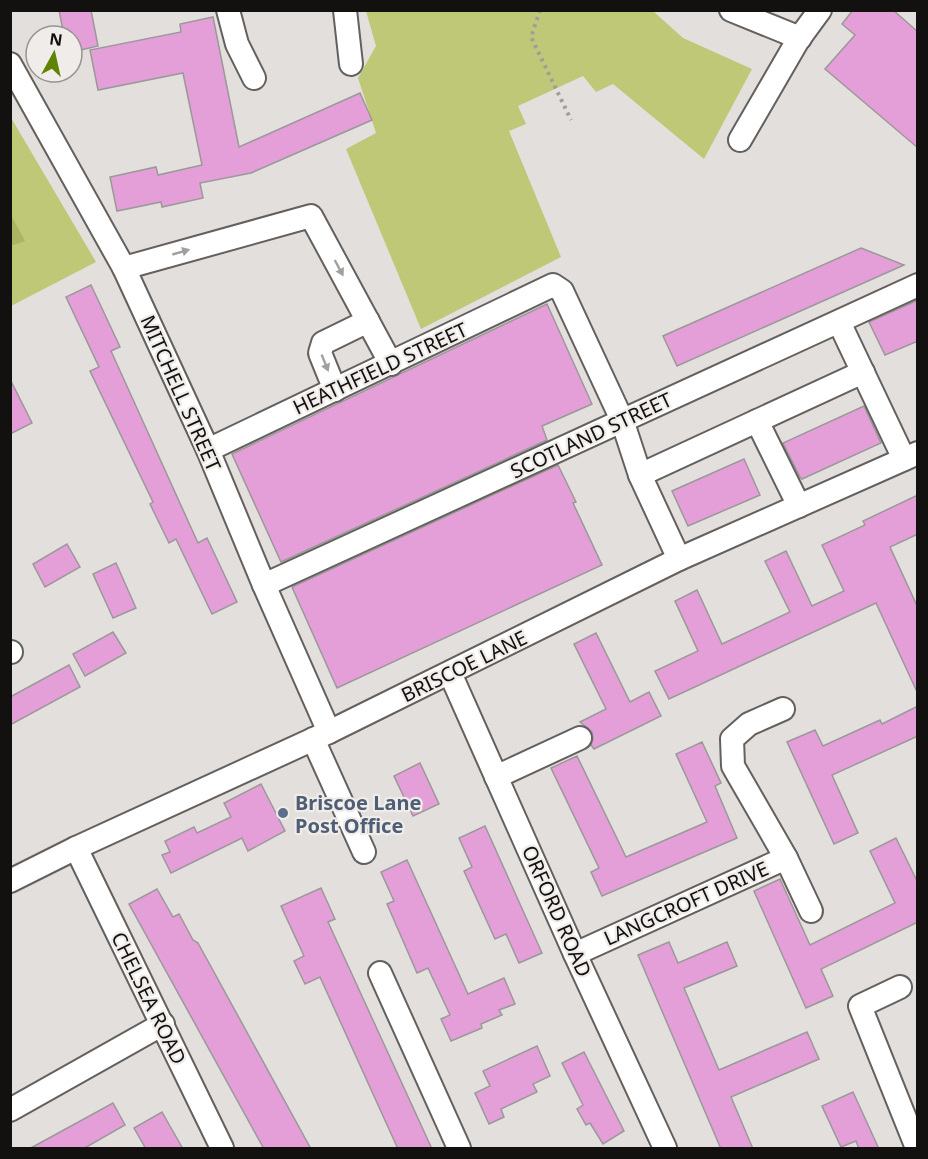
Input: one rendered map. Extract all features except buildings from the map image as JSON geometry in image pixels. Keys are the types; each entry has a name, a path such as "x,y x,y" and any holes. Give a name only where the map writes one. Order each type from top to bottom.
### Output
{"street":[{"path":"228,10 237,44 254,78"},
{"path":"345,10 351,64"},
{"path":"731,10 800,38"},
{"path":"740,140 800,38 820,10"},
{"name":"MITCHELL STREET","path":"10,64 124,268 208,450 264,585 364,852"},
{"path":"124,268 311,216 391,364"},
{"name":"HEATHFIELD STREET","path":"208,450 553,285 562,291 622,420"},
{"name":"SCOTLAND STREET","path":"264,585 918,285"},
{"path":"335,390 320,353 323,343 368,321"},
{"path":"839,322 863,372 911,456"},
{"path":"640,475 863,372"},
{"path":"622,420 640,475 679,559"},
{"path":"757,421 799,506"},
{"name":"BRISCOE LANE","path":"10,881 450,674 679,559 911,456"},
{"name":"ORFORD ROAD","path":"450,674 575,954 666,1149"},
{"name":"LANGCROFT DRIVE","path":"575,954 786,858 733,766 732,739 749,724 783,709"},
{"path":"496,777 580,738"},
{"name":"CHELSEA ROAD","path":"76,848 222,1149"},
{"path":"786,858 811,911"},
{"path":"380,973 459,1149"},
{"path":"900,987 860,1006 917,1149"},
{"path":"10,1110 162,1024"}],"path":[{"path":"540,10 531,37 571,120"}],"green space":[{"path":"366,11 653,11 683,38 752,69 704,159 613,84 596,92 583,76 518,106 526,124 509,131 561,257 421,329 346,149 376,133 358,78 376,46"},
{"path":"10,116 96,262 11,306 10,306"},
{"path":"10,213 25,241 11,246 10,246"}],"place":[{"name":"Briscoe Lane Post Office","path":"283,813"}]}
